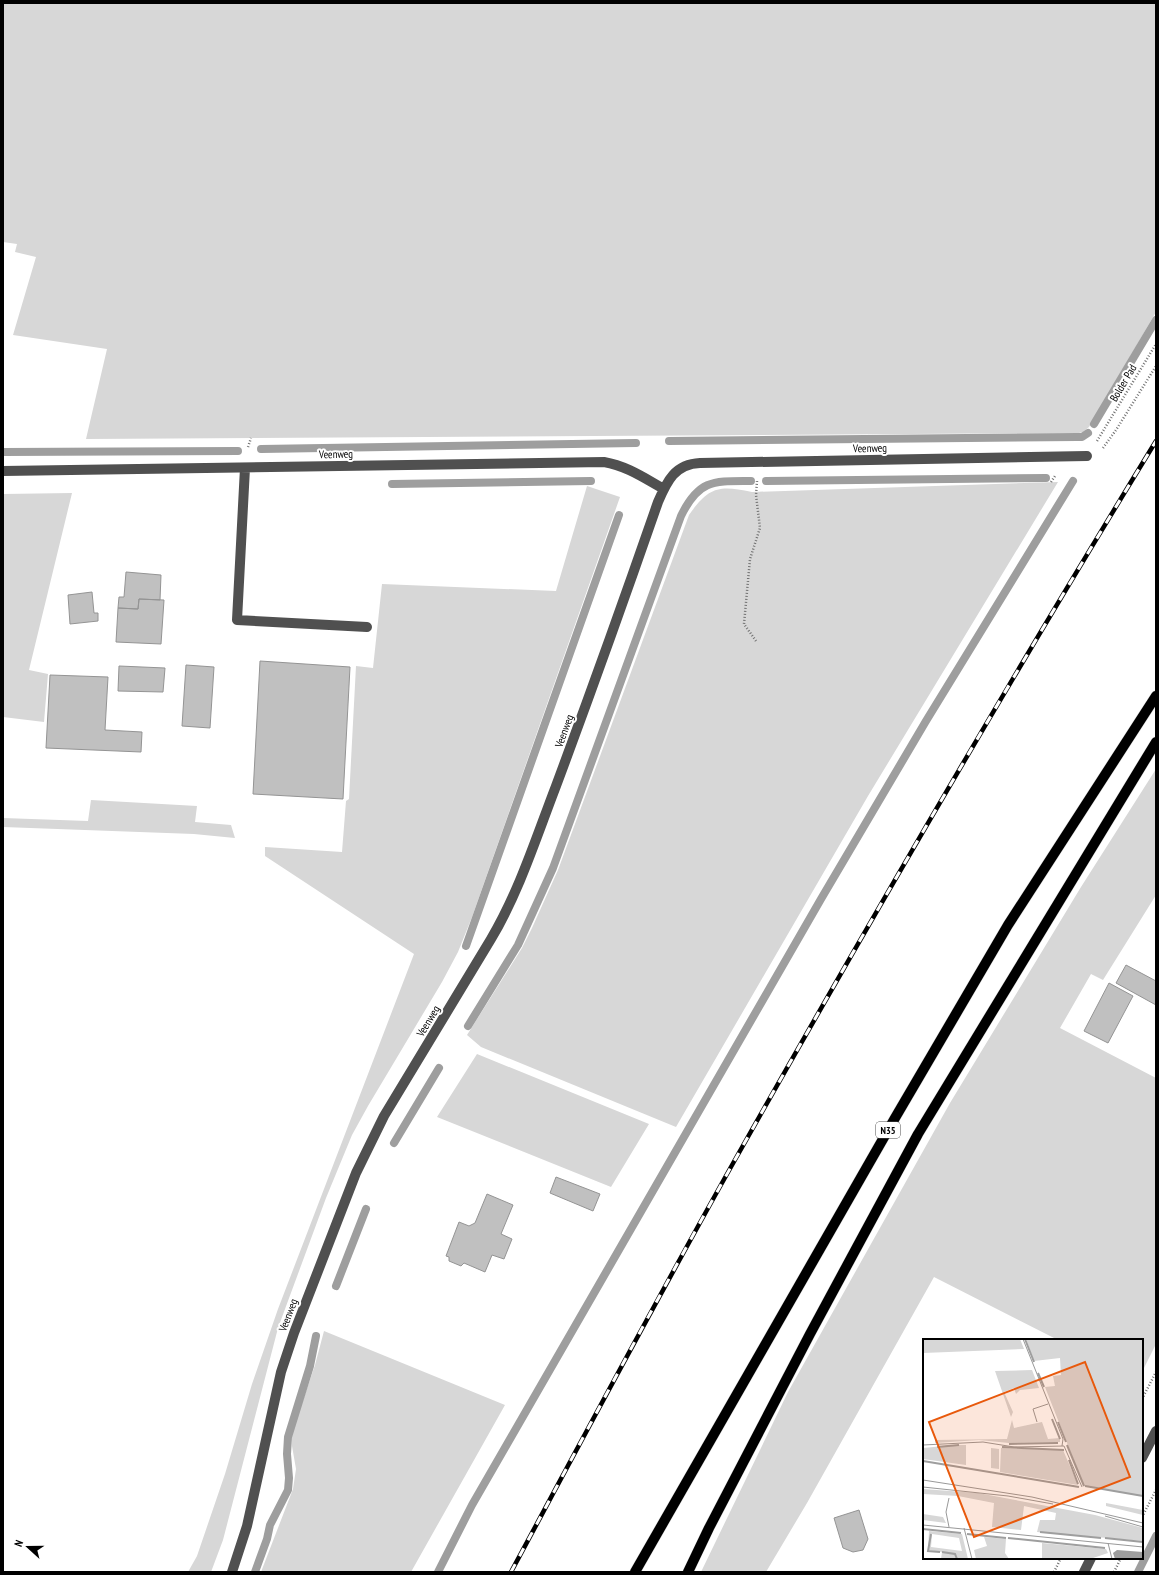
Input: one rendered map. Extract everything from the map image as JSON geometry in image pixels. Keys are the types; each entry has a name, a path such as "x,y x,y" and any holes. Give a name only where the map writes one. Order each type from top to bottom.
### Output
{"main road":[{"name":"N35","path":"635,1572 895,1118 1008,925 1156,696"},
{"name":"N35","path":"688,1572 709,1528 806,1340 918,1134 1156,742"}],"street":[{"name":"Veenweg","path":"232,1572 247,1526 281,1372 294,1333 356,1173 384,1116 491,940 513,897 580,724 664,489 670,478 686,465 700,463 1087,456"},
{"name":"Veenweg","path":"3,471 604,462 630,469 664,489"},
{"path":"245,468 237,620 367,626"},
{"path":"1143,1456 1156,1431"},
{"path":"1084,1572 1090,1559"}],"path":[{"name":"Bolder Pad","path":"1104,430 1156,344"},
{"name":"Bolder Pad","path":"1116,430 1156,366"},
{"path":"756,641 744,624 750,559 760,528 756,495 760,462"},
{"path":"1143,1397 1156,1372"},
{"path":"1143,1515 1156,1490"},
{"path":"1054,1572 1060,1559"},
{"path":"1114,1572 1120,1559"}],"shaded area":[{"path":"3,3 1156,3 1156,312 1089,427 1083,432 1079,433 86,439 107,349 13,335 36,257 15,252 17,244 3,242"},
{"path":"1058,482 868,796 676,1127 481,1047 467,1035 522,948 558,870 689,515 702,499 715,490 722,489 752,492"},
{"path":"587,486 620,497 472,917 458,952 442,982 352,1135 326,1198 278,1328 223,1540 211,1572 188,1572 197,1556 225,1474 252,1384 278,1309 414,954 265,856 265,847 342,852 346,801 349,799 356,666 373,668 382,584 556,591"},
{"path":"72,493 29,670 48,674 44,722 3,717 3,494"},
{"path":"1156,769 1156,895 1103,980 1091,974 1060,1028 1156,1078 1156,1344 1143,1370 1143,1339 1056,1339 934,1277 807,1503 766,1572 701,1572 788,1392 950,1103 1081,887"},
{"path":"91,800 197,806 195,822 231,825 235,838 194,834 3,827 3,818 88,821"},
{"path":"477,1054 649,1124 611,1187 437,1117"},
{"path":"324,1331 505,1405 411,1572 261,1572 293,1489 296,1469 292,1446 292,1433 315,1365"}],"building":[{"path":"126,572 161,575 160,600 139,599 138,609 118,608 119,597 124,597"},
{"path":"92,592 94,613 98,613 98,621 70,624 68,595"},
{"path":"139,599 164,600 161,644 116,642 118,608 138,609"},
{"path":"260,661 350,667 343,799 253,794"},
{"path":"186,665 214,667 210,728 182,726"},
{"path":"119,666 165,668 163,692 118,691"},
{"path":"50,675 108,677 105,730 142,732 141,752 46,748"},
{"path":"1126,965 1156,981 1156,1005 1116,983"},
{"path":"1109,983 1133,996 1108,1043 1084,1031"},
{"path":"556,1177 600,1194 593,1211 550,1193"},
{"path":"487,1194 513,1205 501,1234 512,1239 504,1259 492,1255 485,1272 464,1263 461,1266 449,1261 449,1257 446,1256 459,1222 469,1226 475,1223"},
{"path":"859,1510 868,1539 863,1550 853,1552 843,1548 834,1518"}],"waterway":[{"path":"1094,424 1156,320"},
{"path":"669,441 1082,437 1088,433"},
{"path":"261,449 636,443"},
{"path":"3,452 238,451"},
{"path":"766,481 1046,478"},
{"path":"392,484 591,481"},
{"path":"468,1026 518,945 553,868 681,516 694,495 701,489 717,482 751,481"},
{"path":"438,1572 472,1505 821,899 926,721 1073,481"},
{"path":"466,946 619,515"},
{"path":"394,1143 439,1068"},
{"path":"336,1286 366,1209"},
{"path":"255,1572 267,1539 270,1525 288,1490 288,1437 310,1366 316,1336"},
{"path":"1138,1572 1156,1536"}],"railway":[{"path":"511,1572 622,1365 787,1068 995,708 1156,441"}]}
